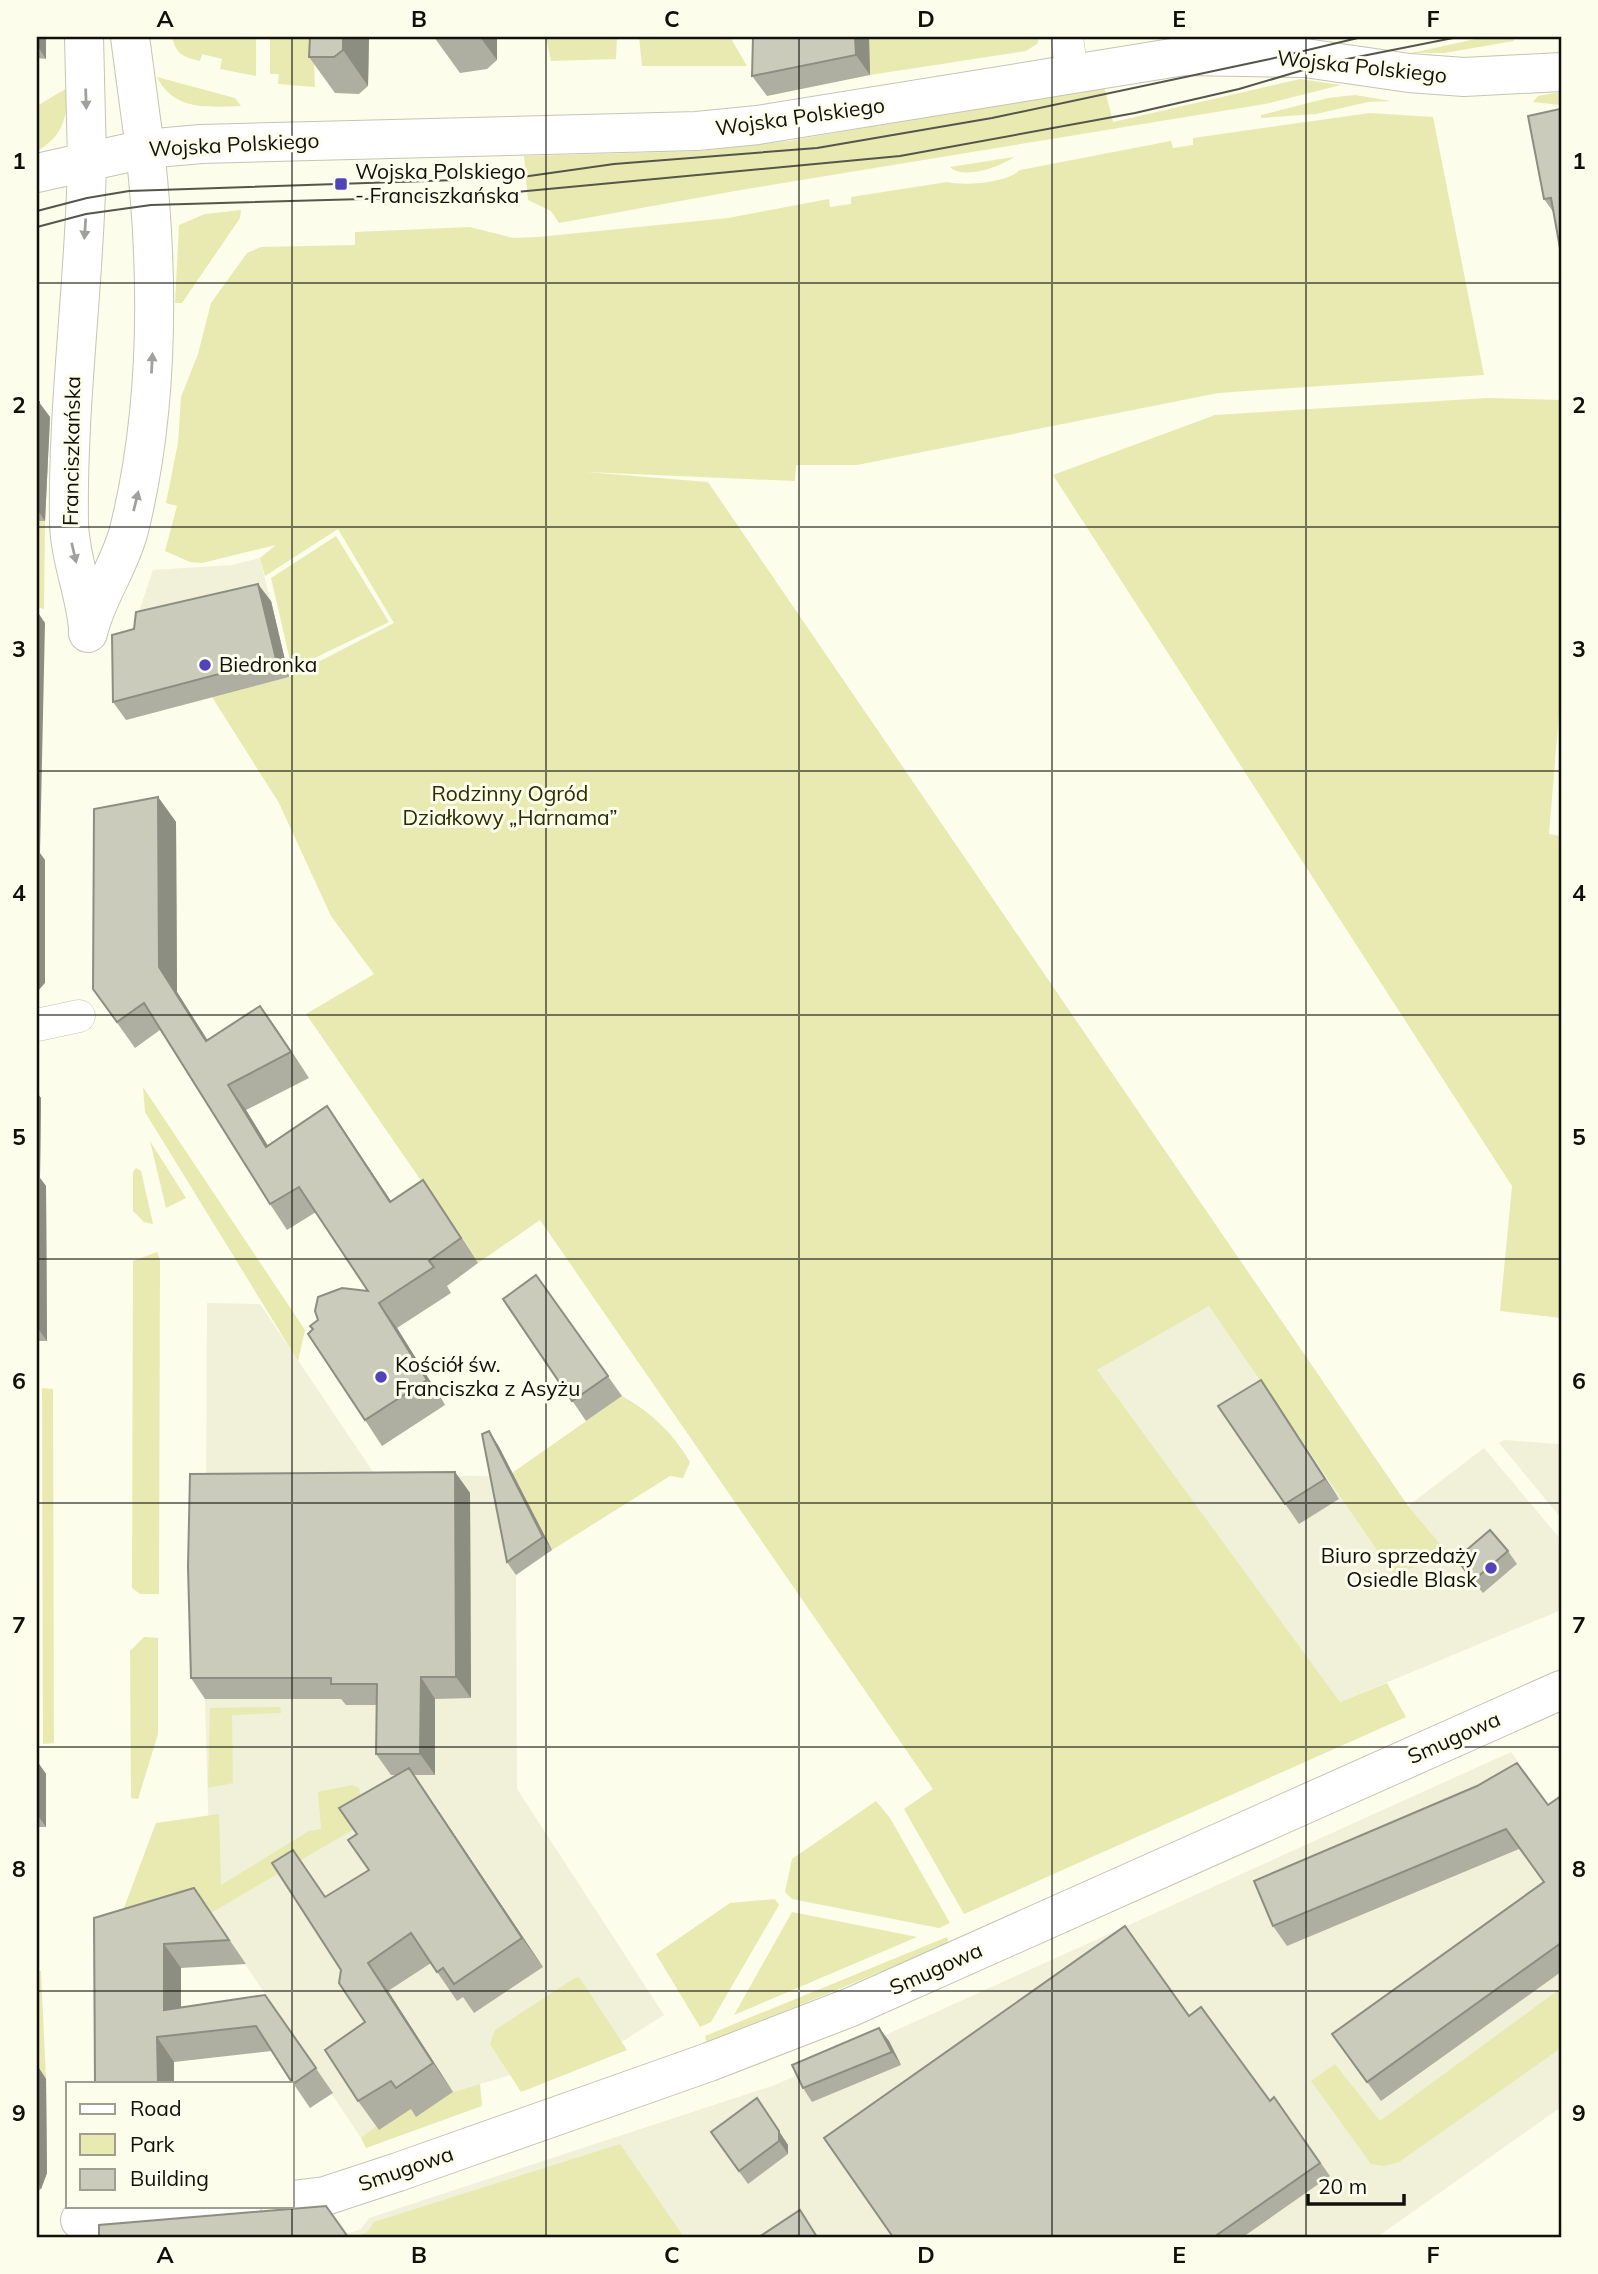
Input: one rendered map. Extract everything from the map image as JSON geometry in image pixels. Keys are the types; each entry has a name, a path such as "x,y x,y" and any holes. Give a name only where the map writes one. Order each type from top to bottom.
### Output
{"main road":[{"name":"Franciszkańska","path":"84,37 87,160 74,370 69,526 88,633 97,603 128,534 148,438 155,282 145,149 130,37"},
{"name":"Wojska Polskiego","path":"37,173 145,149 280,140 697,131 758,125 889,106 1070,55 1305,58 1409,74 1464,77 1561,72"},
{"name":"Smugowa","path":"294,2200 325,2196 398,2172 721,2057 850,2007 1561,1690"},
{"path":"80,2220 219,2208"}],"street":[{"path":"37,1025 79,1016"}],"shaded area":[{"path":"260,558 289,677 126,720 125,653 153,570 232,565"},
{"path":"1257,1285 1408,1506 1484,1448 1561,1540 1561,1610 1340,1702 1096,1370 1209,1306"},
{"path":"207,1303 260,1304 375,1475 496,1476 513,1473 552,1550 516,1575 517,1789 664,2015 623,2041 453,2092 416,2117 410,2110 379,2130 376,2126 361,2138 211,1913 205,1699"},
{"path":"1561,1424 1561,1518 1499,1443 1504,1440 1559,1444"},
{"path":"1511,1752 1561,1824 1561,2107 1377,2237 349,2237 346,2234 361,2229 369,2218 775,2085"}],"green space":[{"path":"172,37 256,37 256,76 220,69 222,59 202,54 200,61 185,56 178,51"},
{"path":"270,37 313,37 315,87 278,84 279,74 270,74"},
{"path":"546,37 617,37 616,59 551,61"},
{"path":"639,37 730,37 747,66 642,66"},
{"path":"869,37 1040,37 1037,44 1026,51 870,75"},
{"path":"1485,37 1513,37 1514,41 1444,53 1411,53"},
{"path":"157,77 235,98 241,106 193,105 173,96"},
{"path":"1300,79 1341,85 1265,104 735,191 559,223 551,211 528,200 524,156 700,151 788,141 1104,86 1113,122"},
{"path":"67,88 62,125 53,139 37,151 37,106"},
{"path":"1561,92 1561,105 1533,102 1538,96"},
{"path":"1355,95 1391,101 1368,102 1316,114 1261,118 1261,115 1328,98"},
{"name":"Rodzinny Ogród Działkowy „Harnama”","path":"1370,113 1433,117 1484,375 1218,393 857,465 796,465 795,481 586,472 708,482 1408,1506 1446,1551 1395,1576 1209,1306 1097,1370 1340,1702 1387,1683 1406,1717 964,1914 904,1809 933,1789 540,1220 478,1263 306,1014 374,974 331,916 279,803 212,697 289,677 394,623 338,529 265,576 260,558 276,545 202,563 190,562 165,551 177,506 166,503 178,443 181,397 198,354 211,303 247,253 261,247 355,245 355,232 470,227 513,238 538,237 728,218 829,199 830,207 851,204 851,197 947,182 964,184 995,181 1020,170 1171,141 1173,148 1193,145 1193,138"},
{"path":"1014,157 1000,165 972,172 956,171 950,167"},
{"path":"241,210 240,218 182,303 175,303 179,225 205,214"},
{"path":"1488,398 1561,400 1561,689 1549,834 1561,836 1561,1318 1500,1311 1512,1186 1053,475 1215,415"},
{"path":"37,521 45,521 44,609 37,607"},
{"path":"336,536 389,622 292,669 271,578"},
{"path":"143,1087 305,1330 298,1361 145,1112"},
{"path":"150,1141 186,1198 166,1208"},
{"path":"136,1168 141,1171 153,1224 144,1222 133,1211 133,1172"},
{"path":"157,1252 160,1259 159,1594 140,1594 132,1588 133,1261"},
{"path":"42,1388 53,1389 54,1743 43,1744"},
{"path":"622,1396 652,1416 676,1442 690,1462 683,1478 670,1476 552,1550 512,1473"},
{"path":"144,1637 158,1638 158,1734 138,1799 131,1798 130,1651"},
{"path":"280,1707 281,1713 232,1715 233,1783 208,1788 210,1708"},
{"path":"352,1785 359,1788 364,1823 211,1913 111,1942 156,1823 219,1814 221,1885 309,1831 321,1829 318,1792"},
{"path":"876,1801 890,1818 950,1923 939,1928 792,1899 785,1892 792,1859"},
{"path":"775,1899 779,1905 711,2022 700,2027 656,1954 730,1903"},
{"path":"792,1912 917,1937 734,2015"},
{"path":"947,1937 949,1944 707,2043 705,2036"},
{"path":"37,1971 41,1971 46,2079 37,2078"},
{"path":"579,1977 627,2050 521,2092 490,2044 495,2030"},
{"path":"1561,1988 1561,2048 1399,2162 1384,2166 1371,2164 1311,2081 1335,2064 1380,2121"},
{"path":"480,2084 482,2106 366,2148 361,2138 376,2126 379,2130 411,2109 416,2116 453,2092"},
{"path":"620,2144 684,2237 356,2237 367,2232 374,2222"}],"building":[{"path":"310,37 343,37 343,50 334,57 309,57"},
{"path":"753,37 855,37 856,55 752,76"},
{"path":"1560,109 1561,254 1551,198 1544,199 1528,116"},
{"path":"37,402 39,402 37,469"},
{"path":"258,584 276,659 113,702 112,635 134,629 136,612"},
{"path":"158,797 159,967 206,1041 260,1006 291,1052 228,1085 266,1147 327,1106 390,1202 423,1180 461,1238 429,1261 434,1267 379,1303 427,1380 365,1420 308,1334 313,1329 310,1326 318,1320 315,1311 318,1297 342,1288 368,1291 299,1187 270,1204 144,1003 117,1022 93,989 94,809"},
{"path":"536,1275 608,1376 572,1401 503,1299"},
{"path":"1261,1380 1325,1479 1285,1504 1218,1406"},
{"path":"489,1431 543,1537 507,1562 482,1434"},
{"path":"455,1472 456,1677 421,1677 420,1754 376,1754 377,1684 331,1684 331,1678 191,1678 188,1567 190,1474"},
{"path":"1490,1530 1508,1551 1474,1580 1456,1559"},
{"path":"1517,1763 1548,1805 1561,1796 1561,1943 1367,2082 1332,2034 1544,1882 1506,1829 1273,1926 1254,1881 1477,1786"},
{"path":"409,1768 522,1938 454,1984 443,1968 437,1972 411,1933 368,1963 433,2063 396,2088 391,2081 358,2101 325,2050 365,2022 339,1983 341,1970 272,1863 293,1850 325,1897 369,1870 348,1840 357,1834 339,1808"},
{"path":"194,1888 229,1940 164,1944 164,2010 265,1995 316,2068 294,2083 292,2082 256,2026 157,2037 158,2082 95,2082 94,1918"},
{"path":"1125,1926 1189,2016 1201,2007 1270,2101 1274,2097 1320,2163 1214,2237 893,2237 824,2138"},
{"path":"879,2028 892,2052 803,2088 792,2065"},
{"path":"757,2098 779,2131 779,2141 739,2171 711,2132"},
{"path":"326,2206 348,2237 99,2237 99,2225"},
{"path":"800,2210 817,2237 759,2237"}],"tram line":[{"path":"37,211 129,191 515,178 614,164 817,148 992,118 1362,37"},
{"path":"37,227 86,214 151,205 473,196 900,156 1135,113 1239,89 1327,63 1458,37"}],"place":[{"name":"Wojska Polskiego - Franciszkańska","path":"341,184"},
{"name":"Biedronka","path":"205,665"},
{"name":"Kościół św. Franciszka z Asyżu","path":"381,1377"},
{"name":"Biuro sprzedaży Osiedle Blask","path":"1491,1568"}]}
